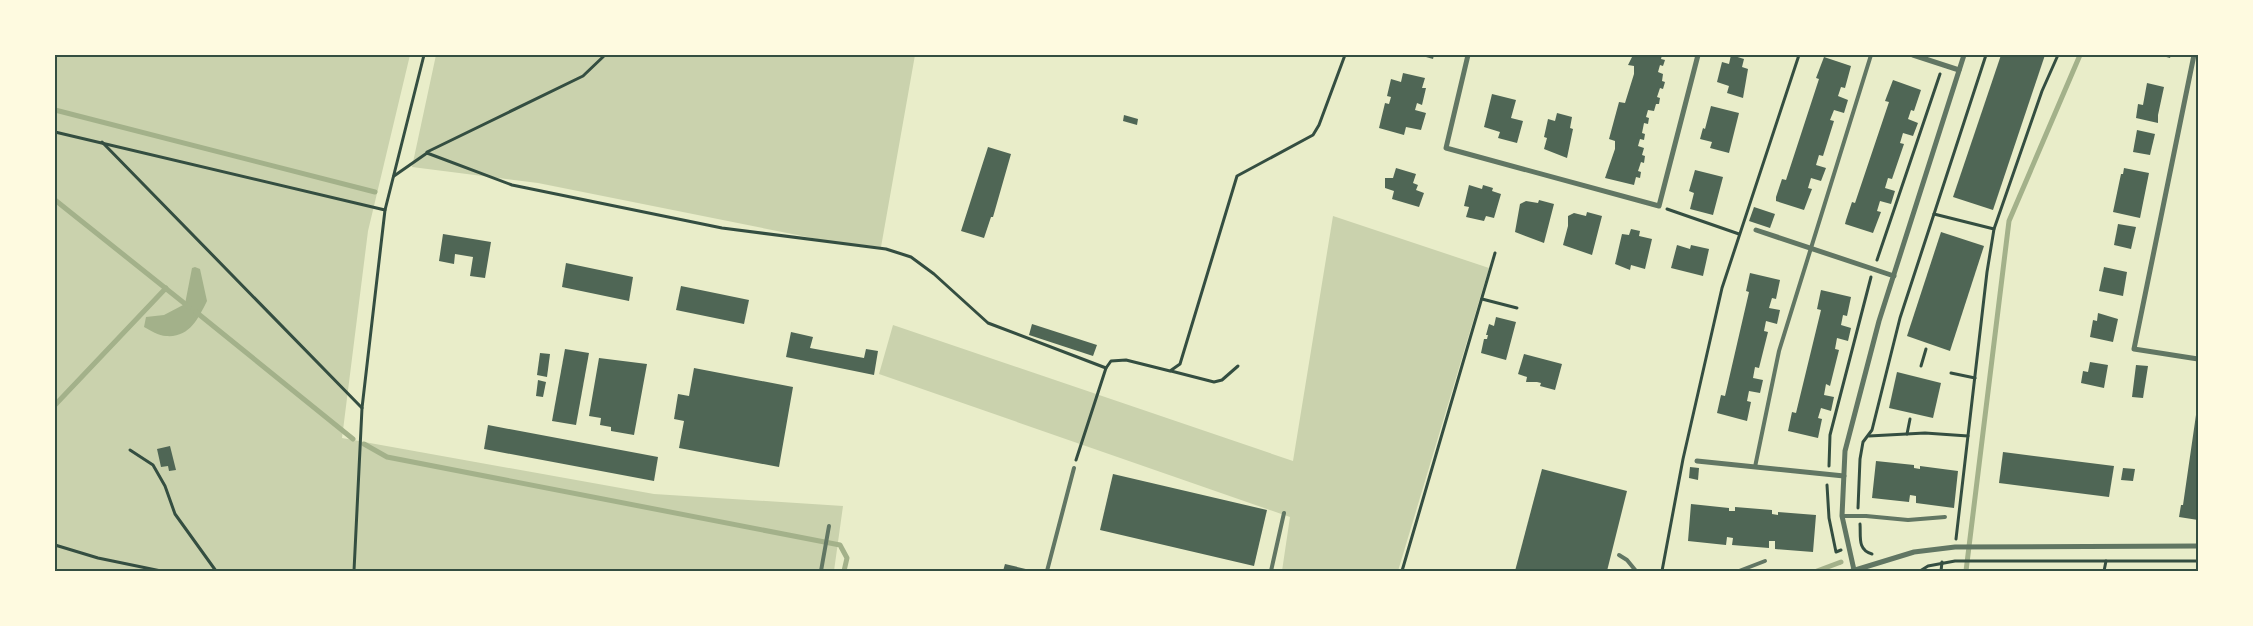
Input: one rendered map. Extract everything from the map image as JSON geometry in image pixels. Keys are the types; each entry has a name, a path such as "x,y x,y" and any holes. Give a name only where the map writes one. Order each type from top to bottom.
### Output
{"street":[{"path":"1468,55 1446,148 1659,206 1698,55"},
{"path":"1913,55 1960,70"},
{"path":"1964,55 1879,321 1845,451 1842,516 1853,570 1914,552 1955,547 2198,546"},
{"path":"2194,55 2134,349 2198,359"},
{"path":"1756,230 1894,276"},
{"path":"1697,461 1844,476"}],"lane":[{"path":"1755,466 1779,351 1871,55"},
{"path":"1047,571 1074,468"},
{"path":"1271,571 1284,513"},
{"path":"1842,516 1908,520 1945,517"},
{"path":"821,571 829,526"},
{"path":"1618,555 1627,560 1636,571"},
{"path":"1739,571 1765,561"}],"path":[{"path":"354,571 362,408 385,210 424,55"},
{"path":"394,176 427,152 583,76 606,55"},
{"path":"1170,371 1180,364 1182,359 1237,176 1312,135 1319,125 1345,55"},
{"path":"1662,571 1683,459 1722,288 1799,55"},
{"path":"1877,554 1869,554 1859,542 1861,536 1858,516 1858,490 1863,442 1869,436 1900,318 1986,55"},
{"path":"1955,547 1987,272 1994,229 2042,91 2058,55"},
{"path":"1836,552 1828,512 1830,435 1857,325 1874,269 1943,65"},
{"path":"55,132 385,210"},
{"path":"102,142 362,408"},
{"path":"427,152 512,185 722,228 886,249 911,257 934,274 988,323 1106,368"},
{"path":"1659,206 1740,234"},
{"path":"1934,214 1994,229"},
{"path":"1402,571 1495,254"},
{"path":"1482,299 1517,308"},
{"path":"1921,366 1926,349"},
{"path":"1074,468 1106,368 1111,361 1126,360 1214,382 1222,380 1238,366"},
{"path":"1951,373 1975,378"},
{"path":"1907,434 1910,419"},
{"path":"1869,436 1907,434 1968,436"},
{"path":"130,450 153,465 166,486 175,514 216,571"},
{"path":"1947,538 1961,537"},
{"path":"55,546 98,558 161,571"},
{"path":"1920,571 1928,566 1955,561 2198,561"},
{"path":"2104,571 2106,561"}],"shaded area":[{"path":"55,55 410,55 368,231 342,438 654,494 843,506 834,571 55,571"},
{"path":"436,55 915,55 881,247 827,241 538,183 412,167"},
{"path":"1333,216 1489,268 1398,571 1282,571 1290,517 879,374 893,325 1293,461"},
{"path":"192,268 200,269 207,301 192,326 187,331 174,336 163,336 144,327 146,317 164,315 185,304"}],"building":[{"path":"1419,55 1434,55 1433,59"},
{"path":"1633,55 1662,55 1661,59 1665,60 1663,66 1660,65 1658,72 1663,74 1662,81 1665,82 1663,89 1660,88 1657,97 1660,98 1659,104 1656,104 1654,111 1648,110 1646,117 1649,118 1648,124 1644,123 1642,133 1645,134 1644,140 1640,139 1638,146 1644,148 1642,155 1645,156 1644,163 1641,162 1638,171 1641,172 1640,178 1636,177 1634,185 1605,178 1615,149 1615,141 1609,139 1619,102 1625,103 1634,74 1634,66 1628,65"},
{"path":"1731,55 1744,59 1742,67 1748,69 1743,98 1727,93 1729,86 1717,82 1722,62 1729,64"},
{"path":"2001,55 2045,55 1993,210 1953,197"},
{"path":"2159,55 2171,55 2170,58"},
{"path":"1824,57 1851,66 1845,88 1841,87 1838,96 1848,100 1844,113 1834,110 1830,120 1834,121 1823,156 1819,155 1816,165 1826,168 1821,181 1811,178 1808,188 1812,189 1804,210 1776,201 1776,197 1782,179 1786,180 1819,79 1816,78"},
{"path":"1403,73 1425,78 1422,88 1426,88 1422,105 1417,103 1415,110 1426,113 1421,130 1406,127 1404,135 1379,128 1385,103 1389,104 1391,97 1387,96 1391,79 1401,82"},
{"path":"1893,80 1921,90 1914,111 1911,110 1908,119 1918,123 1913,136 1903,133 1900,143 1904,144 1892,179 1888,178 1885,188 1895,191 1891,204 1880,201 1877,211 1881,212 1873,233 1845,224 1852,202 1855,203 1889,102 1885,101"},
{"path":"2147,83 2164,87 2158,123 2136,118 2138,104 2143,105"},
{"path":"1492,94 1516,100 1511,118 1523,121 1517,143 1498,138 1500,132 1484,127"},
{"path":"1711,106 1739,113 1729,153 1710,148 1712,142 1700,139 1703,128 1705,129"},
{"path":"1557,113 1572,117 1570,128 1573,129 1567,158 1544,149 1547,138 1544,137 1548,119 1555,121"},
{"path":"1124,115 1138,119 1137,125 1123,121"},
{"path":"2137,130 2155,134 2150,155 2133,152"},
{"path":"988,147 1011,154 993,217 991,217 984,238 961,231"},
{"path":"1396,168 1416,174 1413,183 1418,185 1416,190 1424,193 1419,207 1392,199 1394,191 1385,188 1385,178 1393,178"},
{"path":"2124,168 2149,173 2140,218 2113,212"},
{"path":"1695,170 1723,177 1713,215 1690,209 1694,193 1689,191"},
{"path":"1469,185 1482,189 1483,185 1493,188 1492,191 1501,194 1494,218 1486,216 1484,221 1466,217 1469,207 1464,206"},
{"path":"1539,200 1554,204 1544,243 1515,232 1520,204 1526,201 1538,203"},
{"path":"1754,207 1775,214 1770,228 1749,221"},
{"path":"1587,212 1602,216 1592,255 1563,245 1568,226 1568,216 1574,213 1586,216"},
{"path":"2118,224 2136,227 2131,249 2114,245"},
{"path":"1631,229 1640,231 1639,236 1652,239 1645,269 1631,265 1630,270 1615,264 1622,234 1629,235"},
{"path":"1941,232 1984,246 1950,351 1907,336"},
{"path":"443,234 491,242 485,278 470,276 473,257 455,254 454,264 439,261"},
{"path":"1677,245 1690,249 1691,245 1709,249 1703,276 1671,268"},
{"path":"566,263 633,277 629,301 562,287"},
{"path":"2104,267 2127,272 2123,296 2099,291"},
{"path":"1750,273 1780,280 1776,299 1772,298 1769,308 1780,310 1777,324 1766,321 1764,331 1768,332 1759,368 1755,367 1753,378 1763,380 1760,393 1749,391 1747,401 1751,402 1747,421 1717,413 1721,395 1725,396 1749,292 1746,291"},
{"path":"681,286 749,300 744,324 676,310"},
{"path":"1821,290 1851,297 1847,316 1843,315 1841,325 1851,328 1848,341 1837,338 1835,349 1839,350 1830,386 1826,384 1824,395 1834,397 1831,411 1821,408 1818,418 1822,419 1818,438 1788,431 1792,412 1796,413 1821,310 1817,309"},
{"path":"2098,313 2118,319 2113,342 2090,337 2093,320 2097,321"},
{"path":"1496,317 1516,322 1506,360 1481,353 1484,339 1487,339 1488,335 1486,335 1489,324 1494,326"},
{"path":"1032,324 1097,345 1093,356 1029,335"},
{"path":"791,332 813,337 810,348 864,358 866,349 878,351 874,375 786,357"},
{"path":"565,349 589,353 576,425 552,421"},
{"path":"540,353 550,354 547,377 537,375"},
{"path":"1524,354 1562,364 1555,390 1540,386 1541,383 1526,382 1527,377 1518,374"},
{"path":"599,358 647,364 634,435 611,431 611,427 600,425 601,418 589,416"},
{"path":"2090,362 2108,365 2104,388 2081,383 2083,371 2088,372"},
{"path":"2136,365 2148,366 2143,398 2132,397"},
{"path":"694,368 793,387 779,467 679,448 684,421 674,419 678,394 689,396"},
{"path":"1897,372 1941,383 1933,418 1889,408"},
{"path":"538,380 546,382 543,397 536,396"},
{"path":"2197,408 2198,520 2179,517 2181,505 2183,505"},
{"path":"488,425 658,457 654,481 484,449"},
{"path":"170,446 176,470 169,471 168,466 161,467 157,449"},
{"path":"2003,452 2114,466 2109,497 1999,483"},
{"path":"1876,461 1914,465 1914,468 1920,469 1920,466 1958,471 1954,508 1916,503 1916,496 1910,495 1909,502 1872,498"},
{"path":"1690,467 1699,468 1698,480 1689,478"},
{"path":"2123,468 2135,469 2133,481 2121,480"},
{"path":"1542,469 1627,491 1607,571 1515,571"},
{"path":"1113,474 1267,510 1254,566 1100,530"},
{"path":"1691,504 1729,508 1729,511 1735,511 1735,507 1772,510 1772,514 1778,515 1778,512 1816,515 1813,552 1775,549 1775,541 1769,541 1769,548 1732,545 1733,538 1727,537 1726,545 1688,541"},
{"path":"1005,564 1030,570 1030,571 1003,571"}],"waterway":[{"path":"1966,571 2009,221 2080,55"},
{"path":"55,110 375,192"},
{"path":"55,200 189,307"},
{"path":"55,405 166,288"},
{"path":"196,312 353,439"},
{"path":"364,444 387,457 840,545 847,558 844,571"},
{"path":"1817,571 1841,562"}]}
